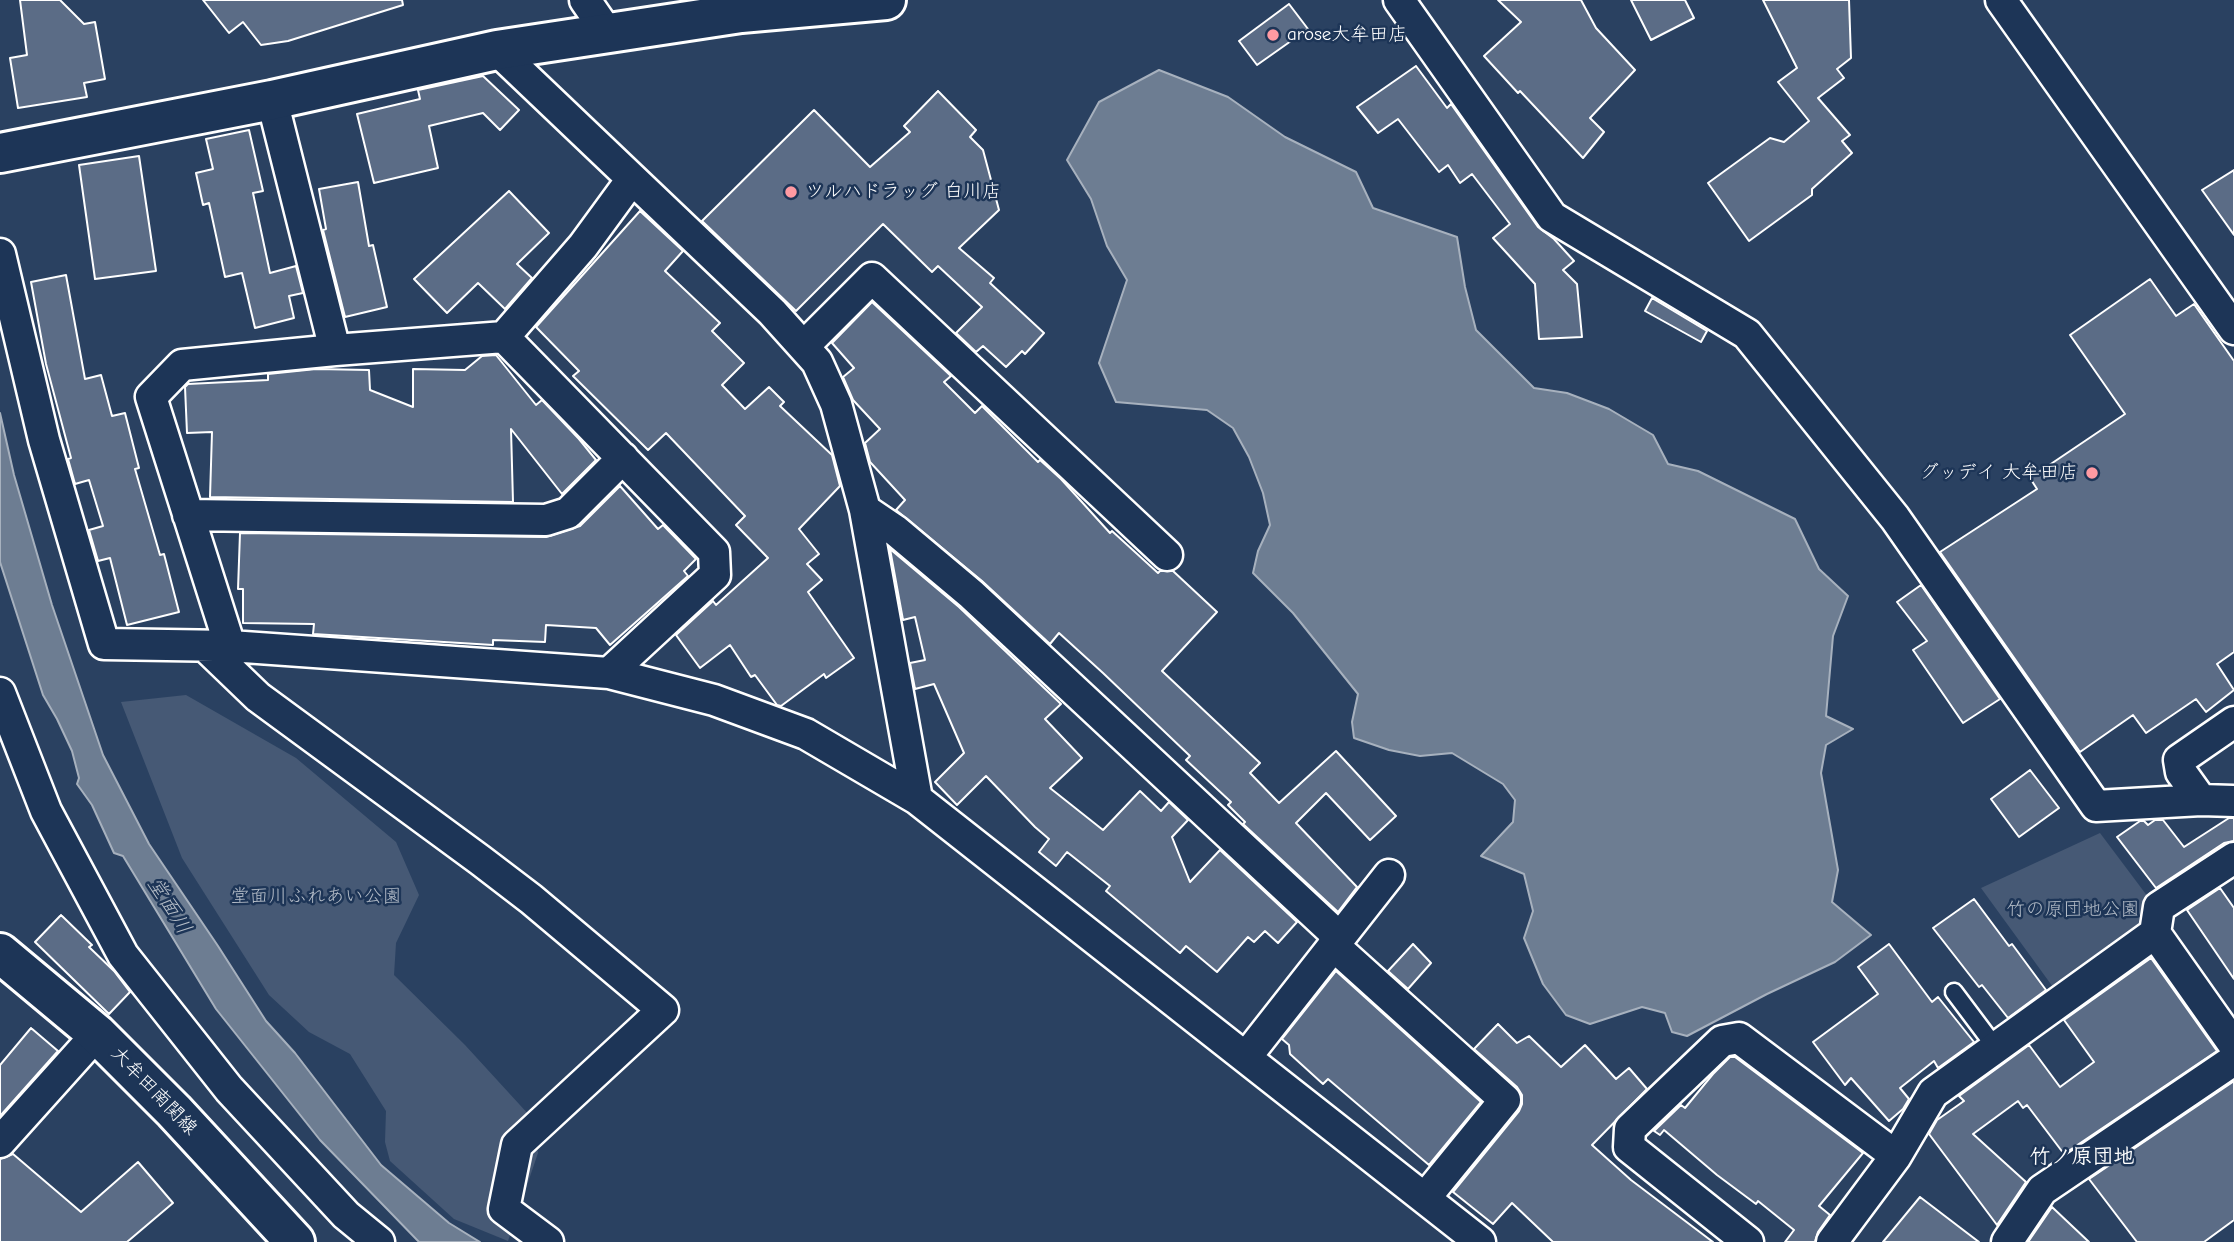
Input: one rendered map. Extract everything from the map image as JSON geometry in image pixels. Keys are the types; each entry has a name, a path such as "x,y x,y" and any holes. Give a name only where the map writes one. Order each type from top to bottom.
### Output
{"street":[{"path":"585,0 607,32"},
{"path":"0,153 272,100 497,50 741,13 886,0"},
{"path":"1399,0 1552,217 1747,334 1895,518 2096,806 2201,800 2234,801"},
{"path":"2001,0 2234,329"},
{"path":"497,50 772,312 817,362 836,404 865,510 917,800"},
{"path":"272,100 335,350"},
{"path":"548,1242 504,1209 517,1145 663,1010 480,860 258,697 217,646 188,515 151,397 182,365 504,337 583,246 632,179"},
{"path":"0,254 44,440 104,644 217,646 609,673 714,700 806,734 917,800 1480,1242"},
{"path":"804,346 872,278 1167,555"},
{"path":"504,337 714,552 715,575 609,673"},
{"path":"188,515 546,520 568,513 623,458"},
{"path":"865,510 896,531 971,594 1505,1100 1425,1198"},
{"path":"0,693 46,811 123,955 229,1089 346,1215 379,1242"},
{"path":"2201,800 2181,772 2179,760 2234,722"},
{"path":"2234,858 2159,907 2155,933 2234,1045"},
{"path":"1246,1056 1389,875"},
{"path":"1832,1242 1896,1156 1933,1093 2155,933"},
{"name":"大牟田南関線","path":"0,953 97,1034 174,1111 295,1242"},
{"path":"0,1142 97,1034"},
{"path":"1748,1242 1621,1140 1722,1041 1739,1038 1896,1156"},
{"path":"2007,1242 2042,1190 2234,1060"}],"lane":[{"path":"1954,992 1996,1048"}],"green space":[{"name":"堂面川ふれあい公園","path":"186,695 296,758 396,842 419,895 396,943 394,975 465,1045 530,1116 538,1153 508,1241 454,1219 390,1161 385,1142 386,1111 350,1054 309,1032 269,995 182,858 121,702"},
{"name":"竹の原団地公園","path":"2100,833 2151,901 2147,929 2058,994 1981,888"}],"water":[{"path":"1159,70 1228,97 1285,137 1356,172 1373,208 1457,237 1465,287 1476,330 1534,388 1567,393 1609,409 1653,435 1668,464 1698,471 1795,519 1819,569 1848,596 1833,636 1826,716 1853,729 1826,745 1821,773 1838,870 1832,902 1871,935 1835,962 1687,1036 1672,1032 1665,1013 1642,1007 1590,1024 1566,1015 1543,984 1524,938 1533,911 1524,874 1481,856 1513,822 1515,800 1503,784 1452,753 1420,756 1389,750 1354,738 1352,722 1358,694 1293,613 1253,573 1258,551 1270,525 1263,493 1249,457 1233,428 1207,410 1116,402 1099,363 1127,280 1107,246 1091,199 1067,160 1099,102"},
{"name":"堂面川","path":"0,413 14,475 52,605 103,755 149,844 266,1021 295,1053 381,1165 449,1223 480,1242 419,1242 320,1140 216,1009 123,856 114,853 92,805 77,784 79,778 72,751 43,695 0,562"}],"building":[{"path":"20,0 60,0 84,24 95,22 105,79 84,83 87,97 18,108 10,58 27,55"},
{"path":"203,0 402,0 403,5 288,41 261,45 243,22 229,33"},
{"path":"1498,0 1581,0 1596,28 1635,70 1590,118 1604,132 1583,158 1484,56 1521,22"},
{"path":"1631,0 1685,0 1694,18 1651,40"},
{"path":"1763,0 1849,0 1851,58 1837,69 1844,78 1818,98 1850,135 1842,141 1852,153 1812,189 1812,195 1749,241 1708,183 1770,138 1784,142 1809,121 1778,82 1797,68"},
{"path":"1289,4 1308,29 1257,65 1239,41"},
{"path":"1416,66 1447,108 1451,104 1538,227 1554,239 1574,261 1563,270 1577,284 1582,337 1539,339 1535,284 1493,238 1510,224 1472,174 1460,183 1448,165 1439,172 1398,119 1378,133 1357,107"},
{"path":"483,76 519,110 500,130 483,113 429,126 438,168 374,183 357,114 420,99 418,90"},
{"path":"938,91 976,130 970,137 983,150 999,210 959,248 994,278 990,283 1044,333 1025,354 1022,351 1006,367 983,346 976,352 956,333 982,307 938,266 932,272 883,224 796,311 702,221 814,110 870,167 910,132 904,126"},
{"path":"249,130 263,191 253,193 270,273 296,266 303,293 289,296 294,318 255,328 242,273 225,277 209,203 203,205 196,173 213,169 206,139"},
{"path":"139,156 156,271 95,279 79,165"},
{"path":"2234,170 2234,235 2202,190"},
{"path":"358,182 369,246 373,245 387,307 345,317 323,230 326,229 319,189"},
{"path":"509,191 549,233 517,264 532,278 505,309 478,283 447,313 414,279"},
{"path":"640,211 683,251 665,271 720,323 712,331 744,363 722,385 745,409 769,387 784,402 780,406 832,455 840,486 799,529 819,554 807,564 822,580 808,592 854,658 826,678 824,674 781,706 777,705 755,675 751,677 730,645 700,668 676,635 713,601 716,605 768,558 736,525 745,516 666,433 648,450 573,376 579,371 536,327"},
{"path":"66,275 85,379 101,375 112,416 125,413 139,468 135,469 160,555 164,554 179,612 127,625 110,558 98,561 89,530 103,526 89,480 75,484 68,459 71,458 46,364 31,282"},
{"path":"2150,279 2176,316 2194,304 2234,361 2234,652 2217,664 2234,690 2206,712 2196,699 2146,733 2133,715 2080,752 1940,552 2037,489 2030,478 2125,414 2070,335"},
{"path":"1652,298 1707,331 1701,342 1645,311"},
{"path":"872,302 951,376 944,382 975,413 982,406 1038,462 1040,460 1061,479 1110,533 1112,531 1158,573 1173,571 1217,612 1162,671 1260,763 1250,773 1279,803 1336,751 1396,816 1370,840 1326,793 1296,823 1357,887 1338,912 1243,824 1245,822 1228,805 1231,802 1186,760 1190,756 1103,673 1059,633 1050,644 982,581 896,510 905,500 870,462 865,443 880,429 853,400 843,377 854,368 832,343"},
{"path":"496,355 536,405 542,400 596,460 562,494 511,429 513,502 210,497 212,432 187,433 185,387 188,384 268,380 268,374 316,369 369,370 370,390 413,407 413,369 465,370 482,356"},
{"path":"620,486 658,529 663,525 696,559 684,571 688,576 610,645 596,628 546,625 545,642 493,640 493,645 313,634 314,624 243,623 243,589 238,589 240,533 546,537 580,526"},
{"path":"890,549 959,607 1061,704 1045,719 1082,758 1050,788 1103,830 1140,791 1161,811 1169,802 1188,820 1172,837 1190,882 1220,850 1297,922 1278,943 1265,931 1254,942 1248,937 1217,972 1186,946 1180,953 1106,891 1110,886 1067,852 1056,866 1039,852 1049,839 986,776 957,805 935,782 964,753 934,684 915,689 910,663 925,660 915,617 903,620"},
{"path":"1921,585 2000,699 1963,723 1913,650 1927,641 1897,602"},
{"path":"2030,770 2059,808 2019,837 1991,799"},
{"path":"2229,818 2234,818 2234,841 2224,843 2156,888 2117,837 2140,821 2148,825 2155,820 2163,820 2184,847"},
{"path":"2220,888 2234,908 2234,979 2187,910"},
{"path":"1974,899 2046,990 2008,1018 1982,985 1979,987 1933,928"},
{"path":"61,915 92,945 89,947 114,971 130,992 109,1014 35,942"},
{"path":"1413,944 1431,963 1408,989 1388,971"},
{"path":"1889,944 1932,1002 1938,997 1974,1042 1938,1068 1934,1061 1900,1088 1909,1099 1903,1109 1889,1121 1851,1078 1845,1085 1813,1042 1878,994 1858,967"},
{"path":"2151,958 2217,1051 2064,1154 2027,1105 2023,1108 2018,1101 1973,1134 2026,1182 1997,1225 1929,1134 1937,1120 1964,1101 1959,1096 2029,1045 2060,1087 2094,1062 2064,1020"},
{"path":"1336,971 1481,1102 1429,1165 1328,1079 1323,1084 1290,1054 1289,1045 1282,1039"},
{"path":"1498,1024 1517,1043 1529,1036 1561,1067 1585,1045 1616,1079 1629,1068 1647,1089 1592,1145 1631,1180 1713,1242 1553,1242 1512,1203 1493,1224 1453,1192 1522,1104 1522,1095 1517,1087 1474,1049"},
{"path":"31,1028 58,1051 0,1116 0,1065"},
{"path":"1730,1057 1735,1057 1863,1153 1819,1206 1830,1215 1818,1232 1815,1242 1785,1242 1794,1230 1758,1201 1756,1204 1717,1175 1664,1130 1660,1135 1654,1131 1681,1105 1685,1108"},
{"path":"2234,1081 2234,1220 2204,1242 2137,1242 2089,1179"},
{"path":"13,1154 81,1212 138,1162 173,1203 127,1242 0,1242 0,1159"},
{"path":"1920,1197 1979,1242 1883,1242"},
{"path":"2052,1207 2089,1242 2028,1242"}],"place":[{"name":"arose大牟田店","path":"1273,35"},
{"name":"ツルハドラッグ 白川店","path":"791,192"},
{"name":"グッデイ 大牟田店","path":"2092,473"}],"district":[{"name":"竹ノ原団地","path":"2082,1157"}]}
